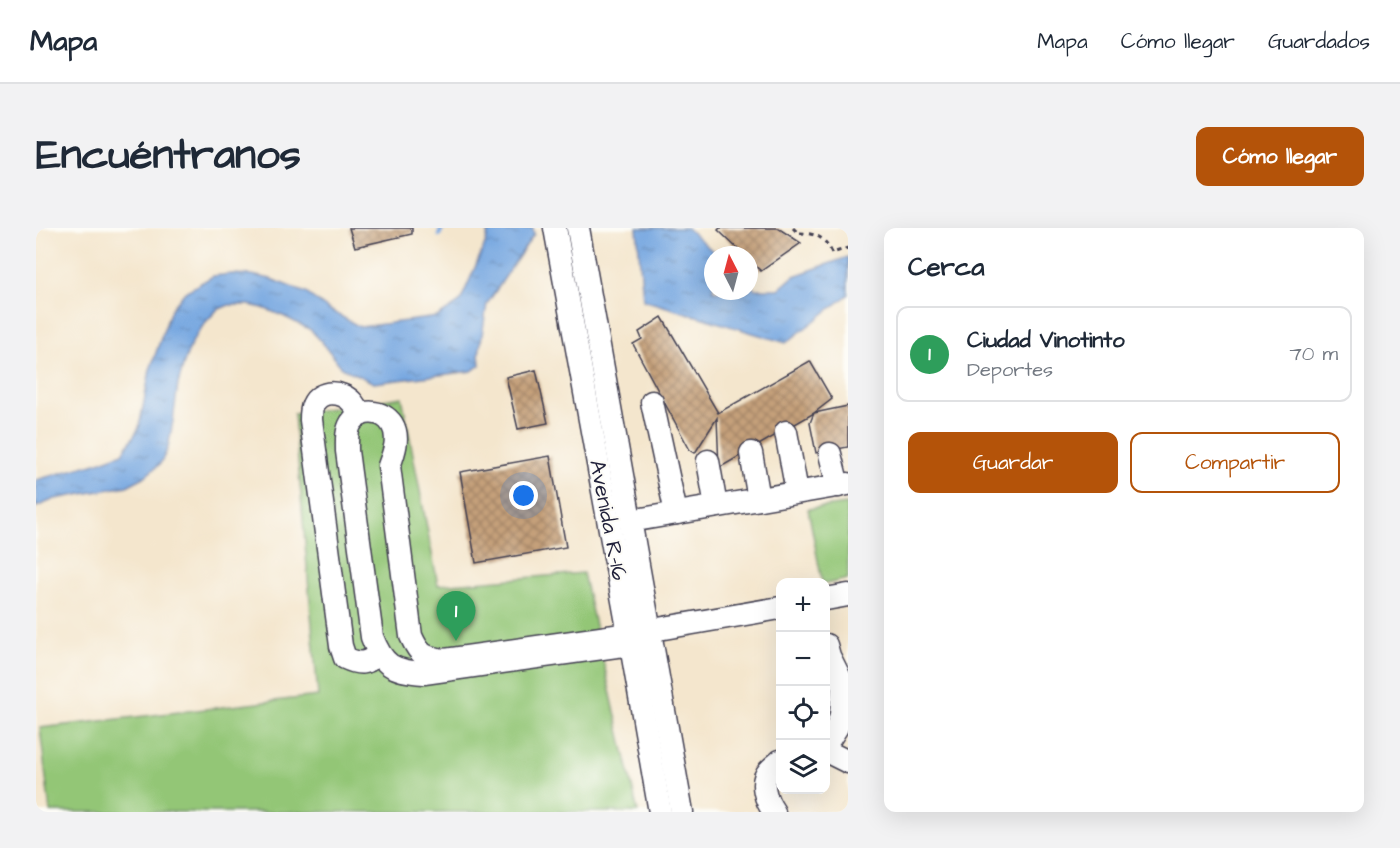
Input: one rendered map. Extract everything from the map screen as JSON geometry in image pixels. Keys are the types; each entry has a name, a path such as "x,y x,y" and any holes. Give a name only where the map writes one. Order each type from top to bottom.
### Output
{"street":[{"name":"Avenida R-16","path":"555,228 624,527"},
{"name":"Avenida R-16","path":"578,228 624,527 660,812"},
{"path":"360,415 352,402 340,394 326,394 320,396 313,405 311,420 341,646 345,658 356,663 369,662 379,654"},
{"path":"652,402 676,513"},
{"path":"637,636 445,660 429,658 417,650 411,636 389,466 395,450 392,424 384,415 372,412 360,415 351,423 347,435 347,451 372,637 379,654 390,665 405,672 424,673 637,636 776,609"},
{"path":"786,432 797,492"},
{"path":"751,453 759,499"},
{"path":"624,527 676,513 843,485 830,454"},
{"path":"708,461 716,506"},
{"path":"830,598 848,595"},
{"name":"Avenida R-16","path":"637,636 682,812"},
{"path":"827,740 837,727 845,685 830,658"},
{"path":"830,753 848,762"},
{"path":"774,812 766,799 764,786 767,772 776,764"}],"path":[{"path":"793,228 798,233 817,235 828,244 832,253 848,248"}],"green space":[{"path":"402,397 438,585 583,573 638,812 50,812 40,728 318,696 294,414"},
{"path":"846,504 848,579 830,583 830,578 821,578 808,509"}],"water":[{"path":"489,228 533,228 534,234 487,304 479,354 480,365 472,371 374,383 342,368 311,330 263,308 229,305 217,310 192,342 178,384 168,448 160,464 144,477 127,486 55,499 36,507 36,480 123,453 139,428 150,370 171,309 185,292 213,276 252,275 271,279 306,293 328,309 360,327 437,317 460,302 486,242"},
{"path":"637,228 687,228 707,246 704,246 704,300 758,300 758,289 779,289 794,276 848,257 848,295 786,343 643,300"}],"building":[{"path":"349,228 412,228 412,234 355,247"},
{"path":"720,228 778,228 801,243 761,271 758,268 758,246 735,246 718,230"},
{"path":"662,317 718,413 810,361 832,399 814,413 719,468 717,418 695,453 690,450 633,344 642,339 639,332"},
{"path":"536,370 548,423 518,429 506,377"},
{"path":"848,406 848,447 816,453 810,423 814,413"},
{"path":"550,456 566,547 476,563 460,472"}],"waterway":[{"path":"439,235 442,228"}],"place":[{"name":"Ciudad Vinotinto","path":"456,641"}]}
